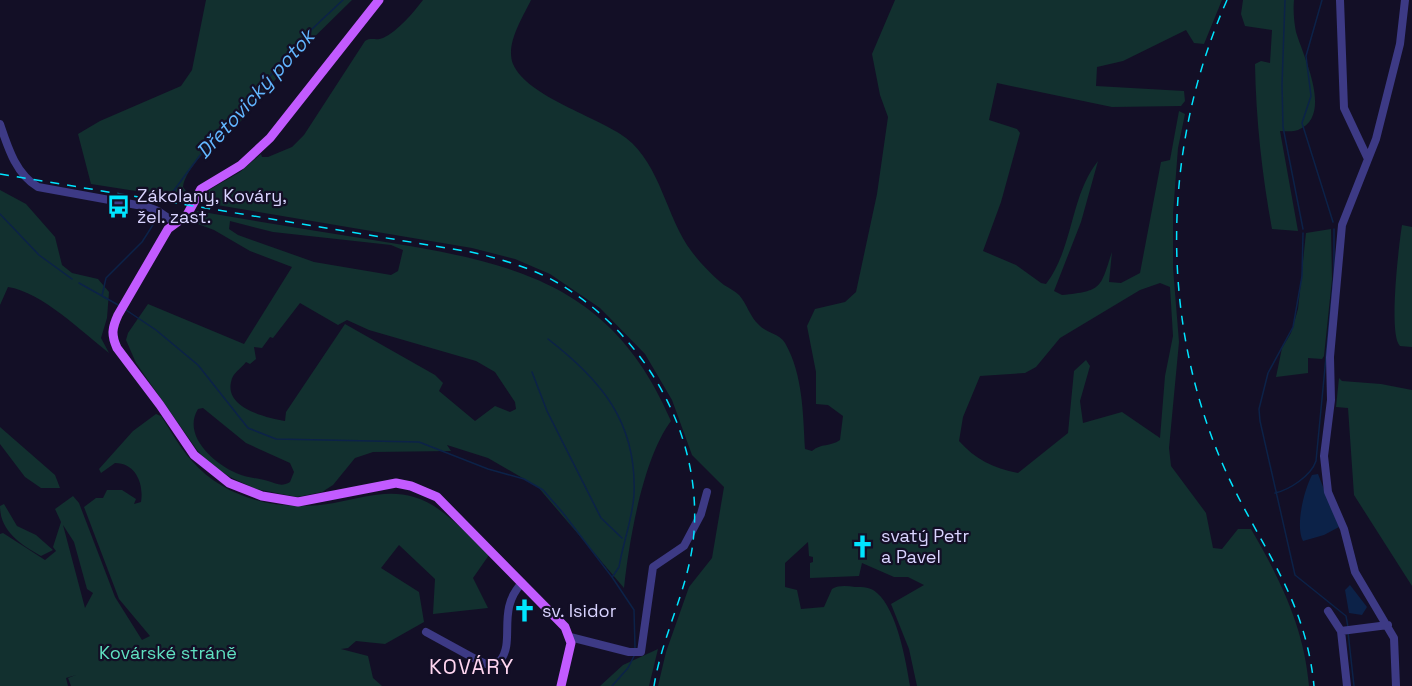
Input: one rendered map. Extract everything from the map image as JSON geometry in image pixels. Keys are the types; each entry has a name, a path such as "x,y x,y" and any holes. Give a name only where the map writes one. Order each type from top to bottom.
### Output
{"main road":[{"path":"379,0 270,138 241,165 201,189 187,215 174,222 119,314 112,334 117,348 194,455 217,476 254,493 293,502 389,483 411,486 432,494 444,503 560,621 570,637 570,652 561,686"}],"street":[{"path":"1340,0 1344,108 1368,159"},
{"path":"1396,686 1395,647 1388,625 1355,572 1344,529 1328,492 1324,471 1342,225 1376,139 1400,44 1406,0"},
{"path":"0,124 14,162 27,179 38,187 148,207 174,222"},
{"path":"570,637 638,654 642,646 653,567 684,546 701,514 707,492"},
{"path":"426,632 479,662 500,661 506,650 505,624 509,603 522,583"},
{"path":"1328,611 1346,631 1347,686"},
{"path":"1346,631 1388,625"}],"green space":[{"path":"206,0 352,0 296,55 230,134 216,142 194,164 185,180 183,187 186,191 171,197 158,195 159,189 155,194 91,184 78,134 100,121 181,86 192,70"},
{"path":"423,0 531,0 513,39 511,56 513,64 521,76 533,87 614,130 638,149 655,177 676,224 692,252 716,278 739,295 759,325 785,343 799,381 805,449 812,451 840,440 843,416 828,405 816,404 816,372 807,326 815,309 845,302 856,292 877,194 888,117 880,95 872,54 895,0 1222,0 1204,44 1194,43 1186,30 1123,61 1097,67 1096,86 1184,91 1185,101 1181,106 1112,107 997,83 989,120 1017,129 1020,133 1001,202 983,251 1016,265 1041,283 1046,284 1062,254 1082,190 1098,161 1081,222 1054,291 1062,295 1085,292 1098,286 1112,252 1109,282 1121,283 1140,273 1161,162 1170,160 1179,111 1185,114 1178,148 1173,213 1173,268 1179,342 1169,448 1171,466 1206,513 1213,548 1222,549 1238,529 1251,529 1272,566 1289,604 1302,644 1309,686 917,686 909,649 891,604 924,585 908,577 894,577 862,563 859,576 810,578 810,563 813,562 813,557 809,556 808,542 785,563 785,587 797,590 801,609 824,607 832,589 837,587 864,587 875,591 884,601 895,623 910,686 658,686 666,652 689,587 712,558 724,487 692,455 672,400 645,354 600,308 550,274 515,259 472,248 211,204 208,197 209,190 240,172 261,154 262,157 268,157 292,147 304,135 365,41 389,35","holes":["1160,283 1170,287 1173,336 1165,376 1160,438 1122,412 1083,423 1080,401 1090,366 1086,360 1074,371 1068,433 1018,473 985,462 959,441 963,417 980,376 1025,373 1036,367 1060,338 1140,290"]},
{"path":"1243,0 1294,0 1296,32 1309,70 1315,99 1314,112 1309,123 1296,131 1280,131 1298,231 1272,229 1260,147 1255,64 1261,61 1270,63 1272,30 1245,26 1241,14"},
{"path":"0,190 26,204 55,237 62,265 72,273 98,279 109,292 107,318 101,338 109,353 61,314 21,290 8,287 0,305"},
{"path":"197,211 422,248 468,258 511,270 551,286 586,308 618,336 647,374 671,421 661,437 645,478 634,524 624,588 538,487 488,458 447,445 451,451 373,452 355,458 333,485 322,492 297,497 256,489 230,477 210,464 197,450 136,363 126,340 128,333 148,304 244,344 292,267 250,251 214,230 195,223","holes":["230,221 273,232 391,245 403,250 398,271 391,275 314,262 238,235 229,229","300,303 338,325 347,320 369,330 476,361 495,372 515,402 516,409 510,412 495,406 475,421 439,391 443,383 435,375 345,324 286,412 285,421 268,417 249,410 234,399 231,382 235,373 246,362 250,364 256,359 254,347 262,348 270,337 273,338","203,408 246,443 290,463 294,472 290,482 279,484 244,476 218,462 202,447 197,438 194,419 198,409"]},
{"path":"1402,225 1412,227 1412,347 1400,346 1395,325 1395,288"},
{"path":"1331,229 1332,279 1324,356 1322,359 1308,358 1308,373 1276,377 1282,348 1291,333 1298,309 1306,233"},
{"path":"1339,378 1342,381 1381,384 1412,390 1412,586 1354,495 1348,408 1336,407"},
{"name":"Kovárské stráně","path":"156,414 161,416 184,451 206,475 222,486 257,500 296,506 394,494 425,501 445,514 489,555 473,578 488,608 433,614 435,579 399,545 381,568 419,592 424,622 385,644 356,641 348,648 341,649 368,656 373,678 382,686 71,686 68,678 76,675 66,678 68,686 0,686 0,534 3,533 45,560 56,551 53,547 61,522 55,509 73,496 79,503 115,597 142,640 150,636 119,599 84,507 96,498 103,498 107,490 122,490 136,499 134,504 141,502 140,482 128,467 115,463 101,473 99,469 133,431","holes":["63,525 74,542 87,589 93,593 85,608"]},
{"path":"0,427 55,475 60,488 41,488 25,477 0,444"},
{"path":"4,504 17,526 36,535 53,550 41,556 13,536 3,523 0,506"},
{"path":"658,649 649,686 600,686 623,665"}],"water":[{"path":"1318,474 1339,527 1324,535 1303,541 1300,517 1306,490 1312,475"},
{"path":"1350,585 1367,607 1362,615 1349,613 1345,590"}],"waterway":[{"name":"Dřetovický potok","path":"172,193 201,154 246,106 295,45 343,0"},
{"path":"1285,0 1283,127 1303,229"},
{"path":"1322,0 1306,56 1311,96 1302,123 1333,222"},
{"path":"0,214 39,255 72,279"},
{"name":"Dřetovický potok","path":"102,296 106,278 142,242 158,217"},
{"path":"1275,493 1299,482 1316,461 1334,274 1334,229"},
{"path":"1303,233 1302,276 1293,327 1268,373 1259,409 1260,421 1295,575 1346,616 1348,627"},
{"name":"Dřetovický potok","path":"79,283 120,306"},
{"path":"126,310 156,330 198,365 248,428 276,439 419,442 488,469 524,479 543,490 612,577 634,610 635,648"},
{"path":"548,339 567,354 599,387 622,424 629,445 633,468 633,503 619,567 613,576"},
{"path":"532,372 547,411 601,518 622,538"},
{"path":"1348,632 1354,686"},
{"path":"612,686 628,668 634,656"}],"railway":[{"path":"1227,0 1206,56 1190,114 1180,173 1177,232 1179,292 1187,351 1202,409 1223,465 1278,571 1301,624 1309,653 1314,686"},
{"path":"0,174 471,252 540,274 582,299 613,325 639,355 661,389 678,425 689,463 694,502 693,542 686,579 663,649 654,686"}],"place":[{"name":"Zákolany, Kováry, žel. zast.","path":"119,206"},
{"name":"svatý Petr a Pavel","path":"863,546"},
{"name":"sv. Isidor","path":"524,611"}],"district":[{"name":"KOVÁRY","path":"472,667"}]}
